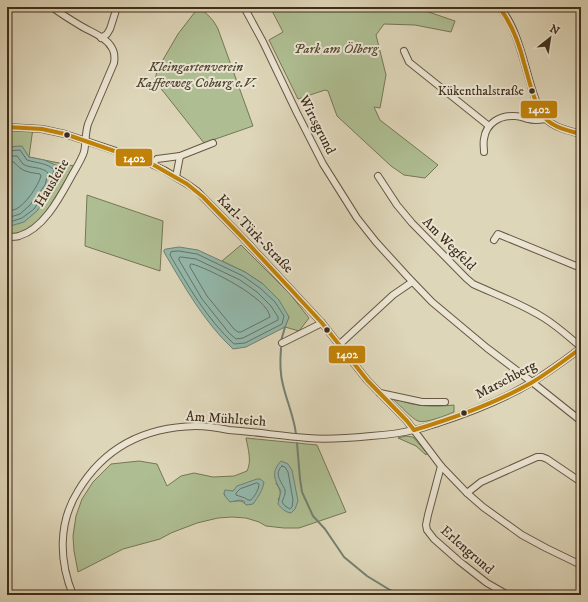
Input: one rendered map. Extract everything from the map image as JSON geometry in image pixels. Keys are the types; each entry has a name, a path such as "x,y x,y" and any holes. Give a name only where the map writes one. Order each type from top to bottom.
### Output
{"street":[{"name":"Hausleite","path":"7,237 20,236 35,228 45,218 62,194 83,153 88,124 115,58 114,51 107,41 80,26 52,7"},
{"path":"101,38 107,34 110,29 117,7"},
{"name":"Wirtsgrund","path":"244,7 263,42 296,113 326,169 357,218 376,242 432,302 487,348 581,421"},
{"path":"499,7 505,13 512,26 533,92 546,119 554,125 581,134"},
{"path":"404,51 409,62 489,126"},
{"path":"484,152 484,138 486,132 489,126 496,120 506,116 516,116 537,120 546,119"},
{"name":"Karl-Türk-Straße","path":"7,127 42,129 65,134 152,164 187,184 203,197 248,243 322,323 367,380 407,421 441,466 467,493 483,507 522,535 581,564"},
{"path":"152,164 157,159 180,156 213,143"},
{"path":"176,177 180,156"},
{"name":"Am Wegfeld","path":"378,176 412,223 466,278 474,284 526,308 545,319 581,348"},
{"path":"494,240 498,234 581,268"},
{"path":"340,344 393,294 412,282"},
{"path":"282,343 322,323"},
{"name":"Marschberg","path":"414,430 457,417 508,395 532,382 581,348"},
{"path":"380,393 422,402 445,402"},
{"name":"Am Mühlteich","path":"73,595 68,582 62,556 63,530 69,508 75,494 90,473 113,451 135,438 151,432 176,427 198,426 331,439 390,434 414,430"},
{"path":"467,493 481,482 537,457 548,459 581,482"},
{"name":"Erlengrund","path":"441,466 428,515 426,525 427,530 434,539 459,561 487,583 508,595"}],"green space":[{"name":"Park am Ölberg","path":"270,7 414,7 455,21 451,32 415,25 384,24 376,35 386,75 380,108 374,107 380,120 438,165 425,178 404,175 391,166 337,116 328,91 325,90 298,99 269,40 283,32"},
{"name":"Kleingartenverein Kaffeeweg Coburg e.V.","path":"198,8 210,17 218,29 253,126 204,143 155,81 157,70 178,34"},
{"path":"7,127 33,128 29,157 74,166 43,217 37,223 24,231 7,235"},
{"path":"87,195 163,221 160,271 85,246"},
{"path":"241,245 290,294 309,318 299,331 285,327 289,317 263,284 245,272 222,261"},
{"path":"397,399 410,404 425,406 454,405 454,412 421,422 415,420 409,415 394,400"},
{"path":"406,436 413,437 427,453 426,455 416,446 398,438"},
{"path":"246,438 317,445 346,512 299,528 266,526 246,518 218,518 197,523 160,539 123,549 78,572 73,536 76,516 82,499 93,482 111,464 139,461 157,464 167,486 181,476 194,473 213,477 234,476 247,471 249,451","holes":["276,483 295,509 278,500 280,492","236,488 247,505 241,501 232,501 225,496 224,493 233,491"]}],"water":[{"path":"22,146 29,157 44,160 58,166 57,175 53,188 37,211 24,222 7,227 7,147"},
{"path":"179,247 198,250 245,272 263,284 279,300 289,317 285,327 246,347 233,349 204,315 187,291 164,252 166,249"},
{"path":"281,461 288,464 292,470 298,501 295,509 291,513 284,510 278,504 281,491 275,479 275,472"},
{"path":"257,479 264,482 261,491 253,504 247,505 244,501 240,500 230,502 225,496 225,490 233,491 237,486"}],"waterway":[{"path":"281,341 285,327"},
{"path":"281,348 280,367 282,381 296,434"},
{"path":"297,443 302,492 313,516 325,529 344,557 367,576 390,590 403,595"}],"transit line":[{"name":"1402","path":"499,7 508,20 520,48 539,109 547,120 554,125 581,134"},
{"name":"1402","path":"7,127 42,129 65,134 152,164 187,184 203,197 243,238 322,323 367,380 414,430"},
{"name":"1402","path":"414,430 444,421 503,398 544,375 581,348"}],"place":[{"name":"Kükenthalstraße","path":"532,91"}]}
